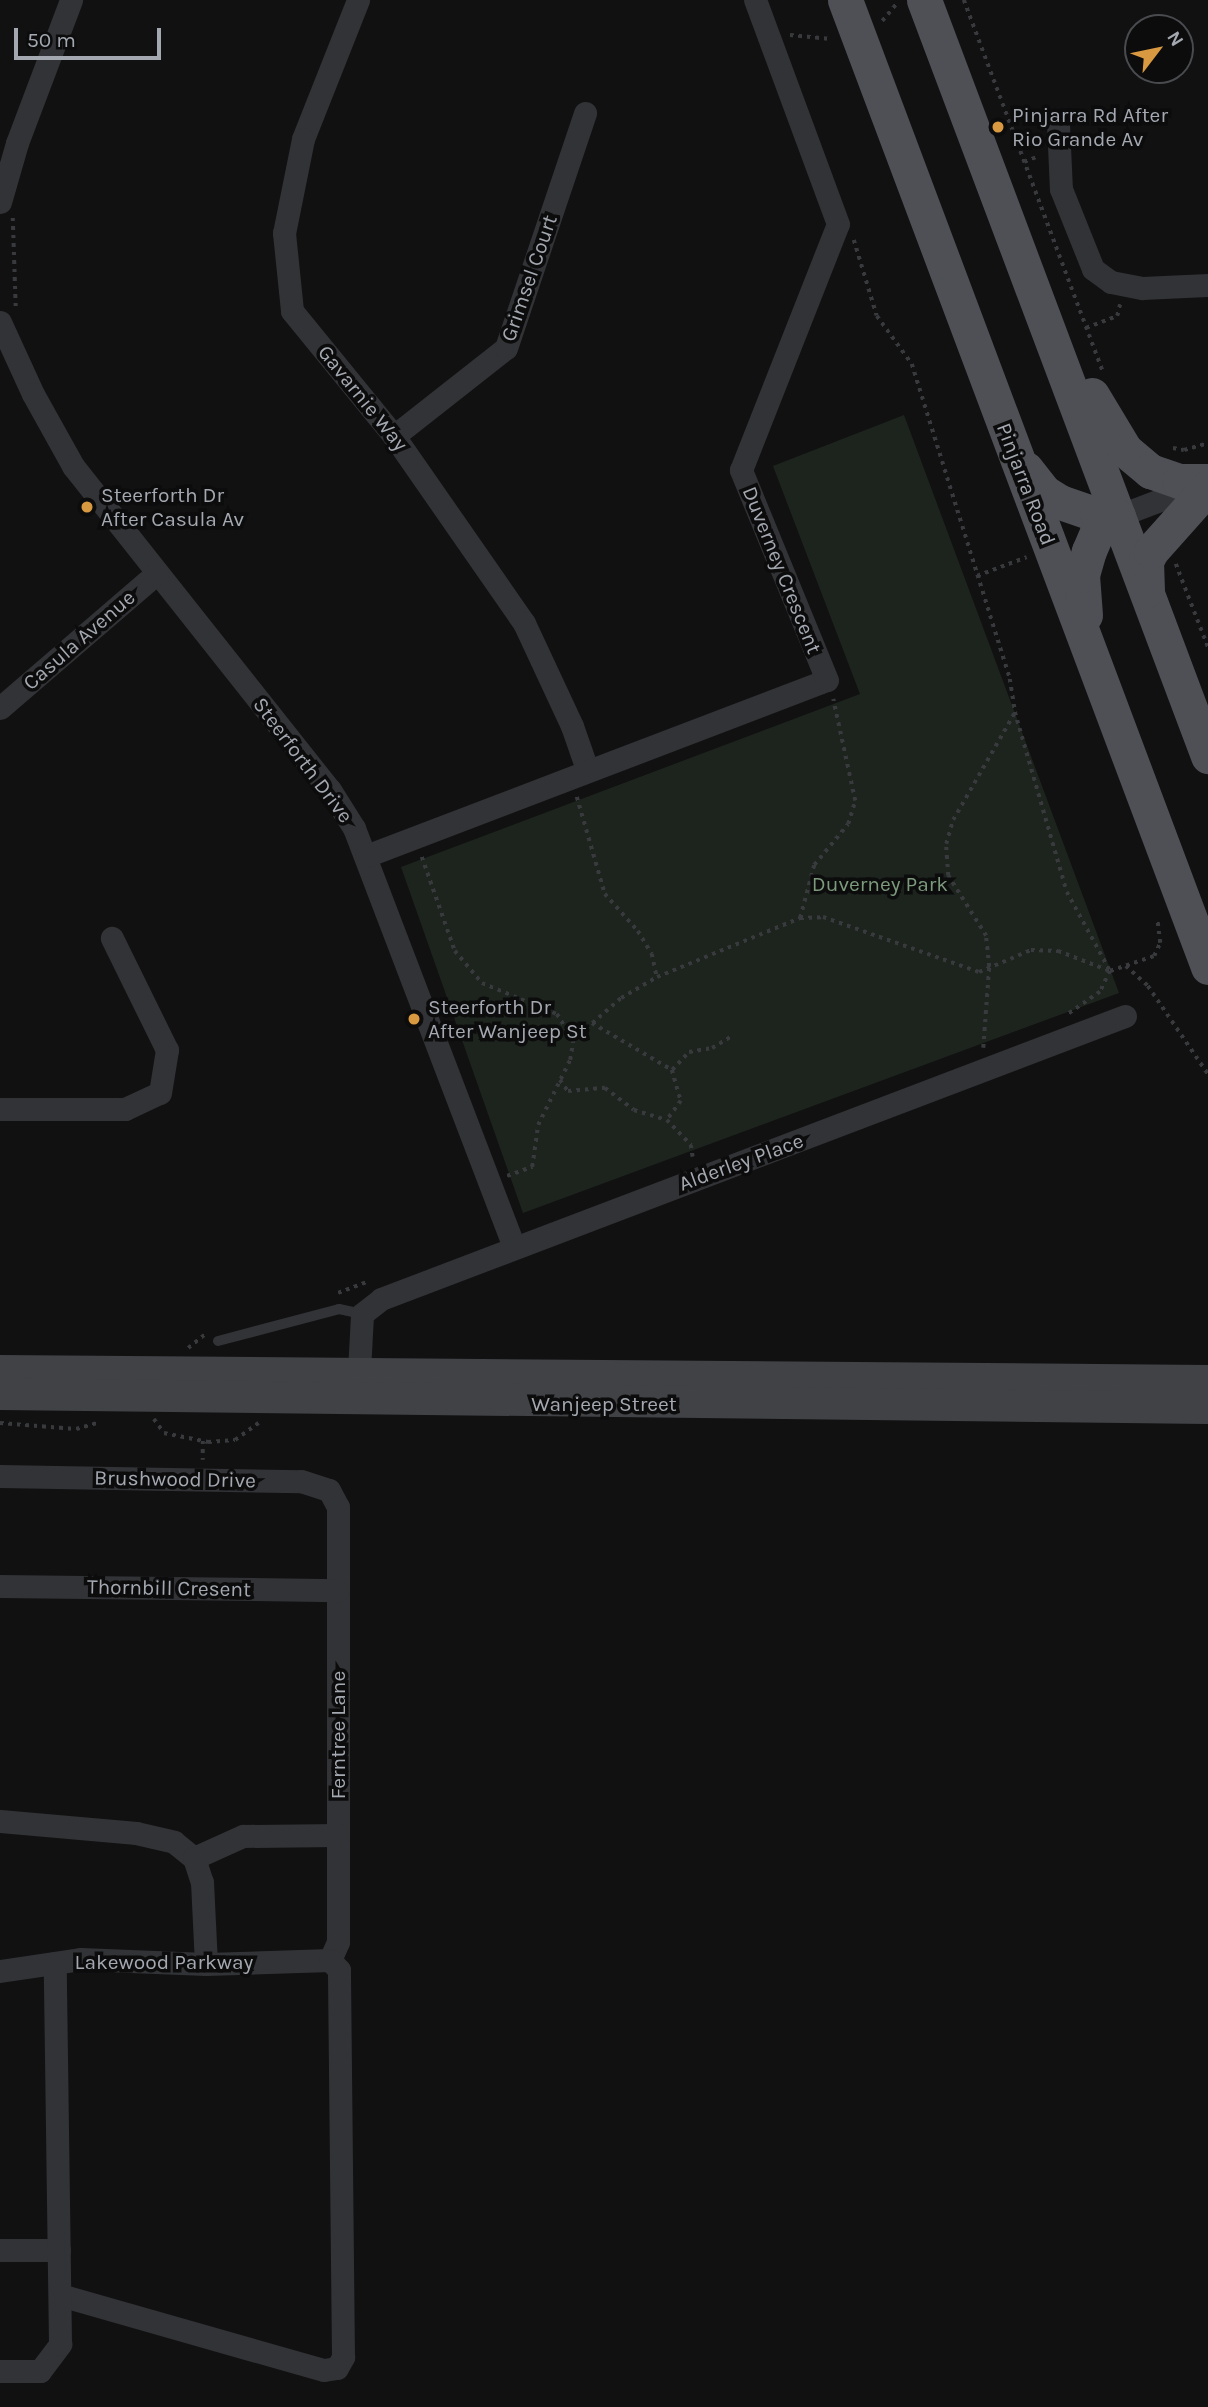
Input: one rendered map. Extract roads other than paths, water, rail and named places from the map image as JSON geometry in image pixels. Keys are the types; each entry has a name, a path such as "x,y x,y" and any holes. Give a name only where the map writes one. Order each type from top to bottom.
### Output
{"main road":[{"name":"Pinjarra Road","path":"845,0 1208,967"},
{"path":"924,0 1208,757"},
{"path":"1041,312 1125,450 1150,471 1179,481 1208,483"},
{"path":"1013,449 1044,492 1083,511 1118,516"},
{"path":"1147,593 1145,574 1151,551 1208,483"},
{"path":"1095,667 1082,575 1097,532 1118,516"},
{"name":"Wanjeep Street","path":"0,1371 358,1388"},
{"name":"Wanjeep Street","path":"0,1394 358,1388 1066,1393 1208,1381"},
{"name":"Wanjeep Street","path":"1066,1393 1208,1408"}],"street":[{"path":"0,202 17,143 71,0"},
{"name":"Gavarnie Way","path":"358,0 303,139 284,233 292,311 394,436 524,623 572,726 581,783"},
{"name":"Duverney Crescent","path":"366,856 581,783 827,680 741,470 838,224 755,0"},
{"name":"Grimsel Court","path":"394,436 506,348 585,113"},
{"path":"1058,124 1060,189 1080,245 1093,269 1111,282 1124,284 1208,285"},
{"name":"Steerforth Drive","path":"9,319 33,394 74,466 330,790 366,856 514,1248"},
{"path":"1118,516 1208,483"},
{"name":"Casula Avenue","path":"0,708 157,573"},
{"path":"0,1109 125,1109 160,1093 167,1050 112,939"},
{"name":"Alderley Place","path":"362,1314 381,1299 696,1178 983,1073 1125,1016"},
{"path":"358,1388 362,1314"},
{"name":"Brushwood Drive","path":"0,1476 301,1481 330,1490 338,1507"},
{"name":"Ferntree Lane","path":"330,1960 338,1941 338,1507"},
{"name":"Thornbill Cresent","path":"0,1586 338,1590"},
{"path":"0,1821 136,1833 174,1842 194,1858 202,1882 205,1964"},
{"path":"194,1858 243,1836 338,1835"},
{"name":"Lakewood Parkway","path":"0,1970 55,1963 147,1958 205,1964 330,1960"},
{"path":"60,2295 324,2370 337,2368 343,2357 340,1969 330,1960"},
{"path":"0,2371 40,2371 60,2344 55,1963"},
{"path":"0,2250 59,2250"}],"lane":[{"path":"218,1340 339,1309 362,1314"}],"place":[{"name":"Pinjarra Rd After Rio Grande Av","path":"998,127"},
{"name":"Steerforth Dr After Casula Av","path":"87,507"},
{"name":"Steerforth Dr After Wanjeep St","path":"414,1019"}],"park label":[{"name":"Duverney Park","path":"880,884"}]}
